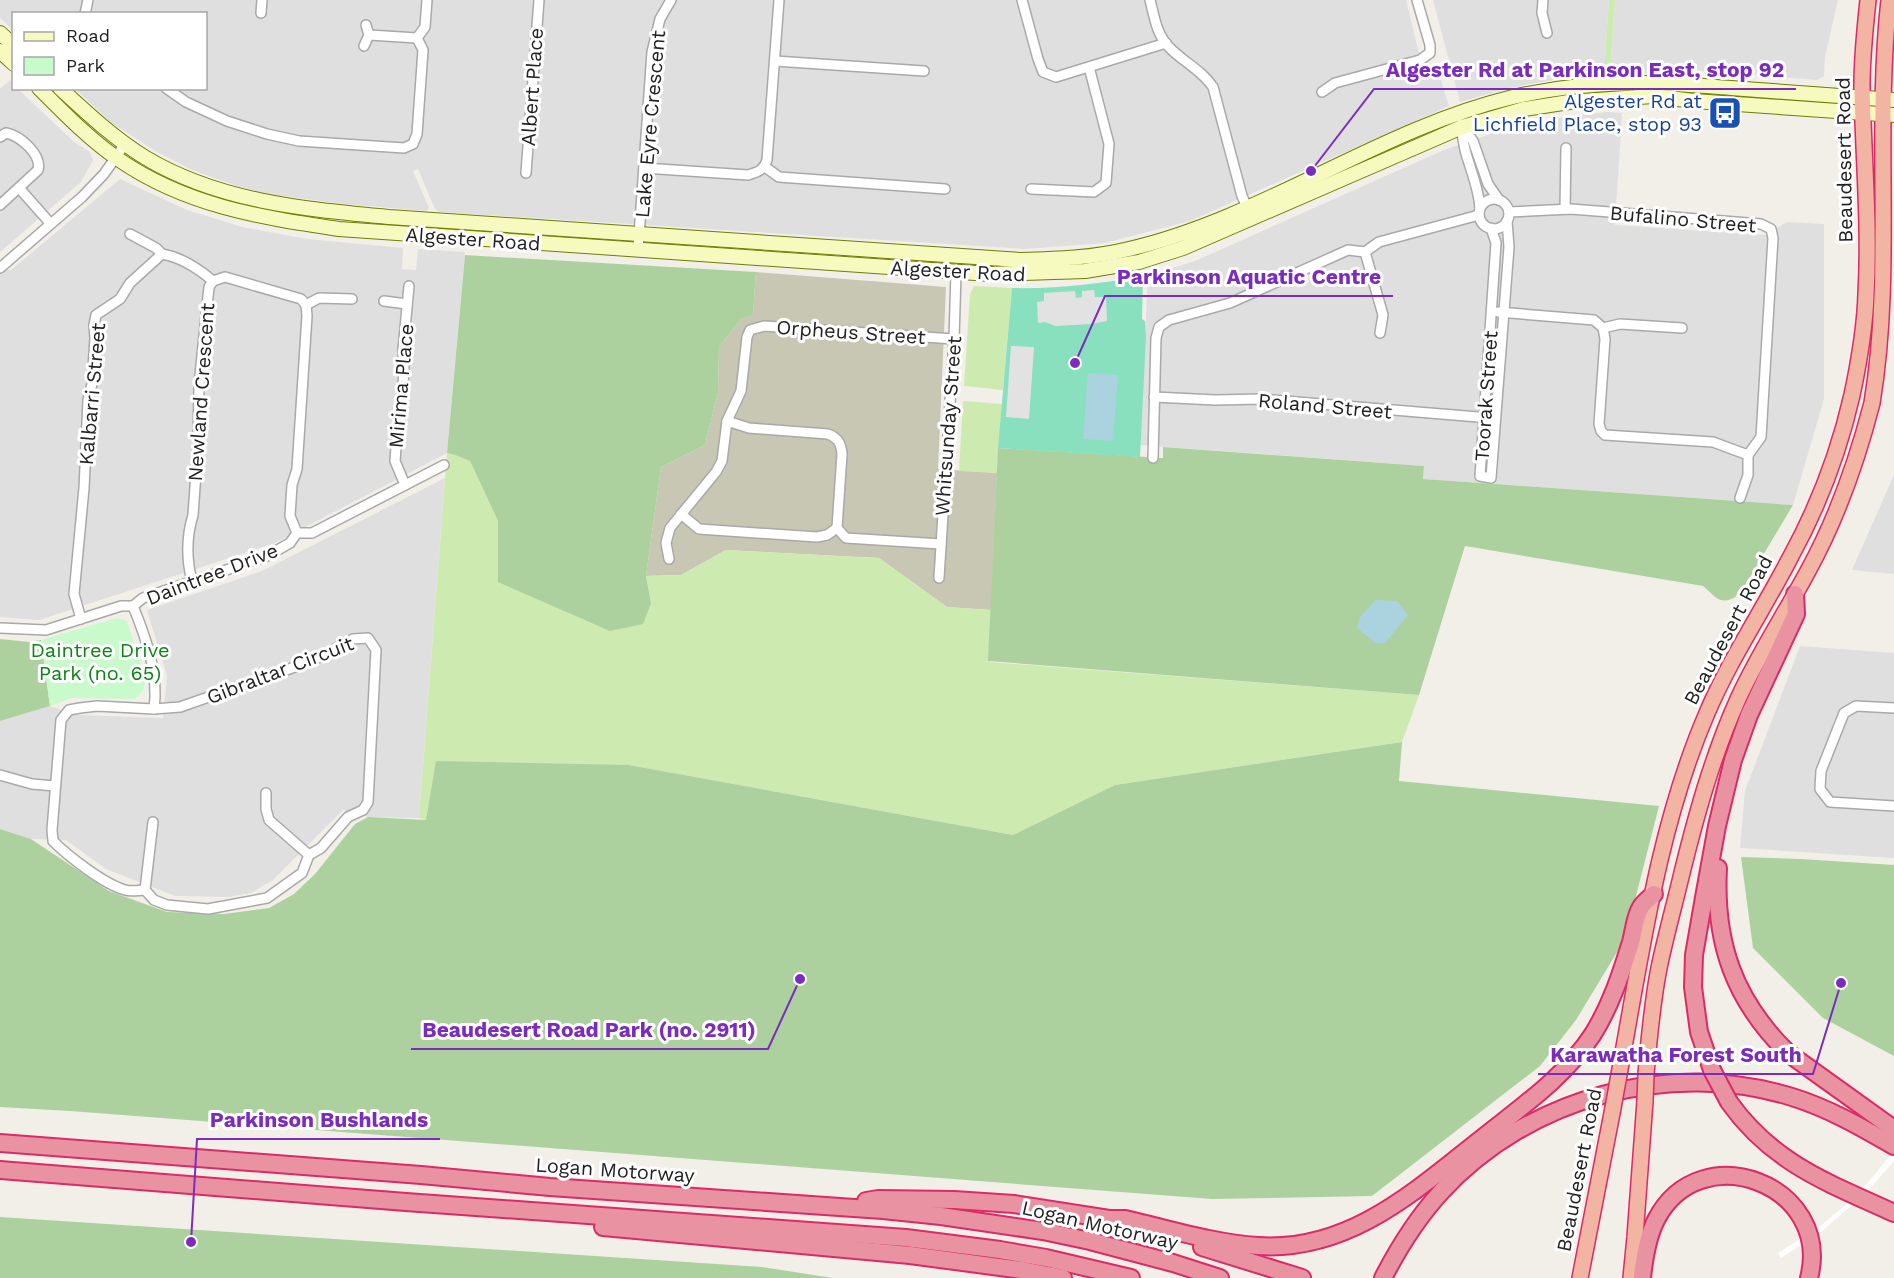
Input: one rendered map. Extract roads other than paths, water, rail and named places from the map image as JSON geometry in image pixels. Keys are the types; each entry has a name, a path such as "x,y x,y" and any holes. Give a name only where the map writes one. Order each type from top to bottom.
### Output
{"highway":[{"name":"Beaudesert Road","path":"1580,1278 1669,822 1693,745 1725,675 1791,557 1809,520 1825,483 1844,426 1861,346 1866,295 1868,258 1863,97 1868,0"},
{"name":"Beaudesert Road","path":"1631,1278 1646,1074 1659,969 1702,793 1738,698 1822,542 1860,446 1877,379 1886,319 1889,274 1890,107 1885,57 1889,0"},
{"path":"1794,594 1796,614 1739,740 1717,826 1694,955 1694,1002 1699,1032 1712,1070 1729,1102 1760,1139 1790,1162 1830,1184 1894,1213"},
{"path":"1717,826 1720,841 1717,890 1720,930 1726,956 1742,994 1760,1023 1788,1053 1890,1138"},
{"path":"836,1207 878,1199 954,1200 1024,1205 1109,1219 1125,1219 1230,1243 1261,1246 1304,1243 1347,1232 1397,1203 1559,1075 1575,1059 1606,1010 1621,974 1641,907 1654,894"},
{"path":"1383,1278 1421,1216 1442,1191 1471,1163 1536,1120 1601,1095 1629,1088 1668,1083 1693,1082 1748,1087 1792,1097 1820,1107 1890,1138"},
{"path":"1890,1138 1890,1154 1894,1156"},
{"name":"Logan Motorway","path":"0,1143 941,1216 1043,1231 1142,1254 1220,1278"},
{"path":"0,1170 906,1238 1046,1258 1131,1278"},
{"path":"1642,1278 1646,1249 1656,1220 1666,1206 1684,1189 1709,1178 1724,1175 1752,1179 1767,1185 1790,1201 1808,1232 1812,1258 1809,1278"},
{"path":"530,1211 561,1223 919,1256 1063,1278"},
{"path":"1109,1219 1302,1278"}],"main road":[{"path":"0,33 12,44"},
{"path":"0,51 12,62"},
{"name":"Algester Road","path":"41,90 70,119 116,158 153,180 185,195 256,216 339,229 956,273 1059,273 1110,268 1183,248 1249,213 1513,97 1600,84 1646,83 1863,97 1890,107"},
{"name":"Algester Road","path":"62,90 125,144 146,158 188,179 223,192 284,205 389,217 1020,260 1064,259 1128,249 1249,213"},
{"name":"Algester Road","path":"1460,120 1569,102 1616,97 1653,96 1863,113 1890,107"},
{"path":"956,257 956,273"}],"street":[{"path":"261,13 262,0"},
{"path":"417,38 425,27 427,0"},
{"name":"Albert Place","path":"526,174 540,0"},
{"path":"657,0 668,3"},
{"path":"644,168 748,175 765,167 779,0"},
{"path":"1022,0 1043,72 1056,77 1166,43"},
{"path":"1150,0 1157,27 1166,43 1206,77 1213,87 1249,213"},
{"path":"1322,92 1335,83 1426,57 1430,53 1430,45 1417,0"},
{"path":"1543,0 1542,13 1547,33"},
{"name":"Lake Eyre Crescent","path":"638,250 652,52 660,19 668,3"},
{"path":"364,46 369,34 366,24"},
{"path":"369,34 417,38"},
{"path":"169,90 186,102 227,122 267,134 298,141 404,148 413,144 417,134 423,50 417,38"},
{"path":"775,61 924,71"},
{"path":"1031,189 1094,192 1106,183 1109,144 1089,67"},
{"path":"1460,120 1473,141 1488,184 1499,200 1505,204 1508,216 1500,227 1491,228 1483,224 1478,187 1462,143 1460,120"},
{"path":"0,137 6,134 20,140 38,159 39,164 38,170 20,189 0,205"},
{"path":"0,268 82,197 104,174 125,144"},
{"path":"1565,209 1566,148"},
{"path":"765,167 779,177 945,189"},
{"path":"20,189 50,223"},
{"path":"1153,458 1156,338 1159,327 1169,320 1230,303 1348,250 1365,252 1379,242 1480,211 1486,201 1499,200"},
{"name":"Bufalino Street","path":"1508,216 1565,209 1761,224 1770,229 1773,238 1761,437 1748,454"},
{"name":"Toorak Street","path":"1491,228 1496,243 1480,476 1491,478 1509,247 1508,216"},
{"path":"130,234 162,254 172,256 204,273 213,281"},
{"path":"1365,252 1383,315 1380,333"},
{"name":"Kalbarri Street","path":"81,619 74,594 96,315 120,299 130,283 162,254"},
{"name":"Whitsunday Street","path":"939,578 956,273"},
{"name":"Newland Crescent","path":"192,581 187,560 189,526 193,515 199,385 209,287 213,281 225,277 301,299 306,304"},
{"name":"Mirima Place","path":"405,485 395,461 401,416 404,369 402,350 409,286"},
{"path":"297,533 290,516 292,485 297,468 306,304 319,298 352,299"},
{"path":"384,301 407,304"},
{"path":"1492,312 1594,320 1603,328 1605,339 1599,424 1601,431 1605,435 1713,442 1748,454 1749,475 1740,498"},
{"path":"1603,328 1620,324 1682,328"},
{"name":"Orpheus Street","path":"669,559 666,543 670,528 716,472 722,461 726,421 741,391 747,337 750,330 764,326 954,339"},
{"name":"Roland Street","path":"1154,397 1215,400 1262,399 1496,419"},
{"path":"726,421 748,428 828,434 837,437 842,454 837,528 846,538 941,544"},
{"name":"Daintree Drive","path":"0,628 46,630 121,606 133,606 143,598 265,557 290,543 297,533 312,533 444,465"},
{"path":"681,514 699,529 817,537 837,528"},
{"path":"133,606 153,667 156,696 154,709"},
{"name":"Gibraltar Circuit","path":"368,638 376,650 368,802 363,810 348,816 321,848 309,855 302,873 267,898 208,909 167,905 154,900 145,890 126,891 105,881 53,841 61,720 69,710 97,706 154,709 180,707 312,661 353,639 368,638"},
{"path":"1894,708 1856,706 1844,713 1821,771 1820,789 1830,802 1894,806"},
{"path":"0,775 32,784 55,786"},
{"path":"266,793 269,820 309,855"},
{"path":"145,890 153,822"}],"water":[{"path":"1088,373 1118,375 1113,441 1083,439"},
{"path":"1376,600 1397,601 1408,615 1385,643 1375,643 1357,628 1360,617"}],"place":[{"name":"Algester Rd at Lichfield Place, stop 93","path":"1725,113"},
{"name":"Algester Rd at Parkinson East, stop 92","path":"1311,171"},
{"name":"Parkinson Aquatic Centre","path":"1075,363"},
{"name":"Beaudesert Road Park (no. 2911)","path":"800,979"},
{"name":"Karawatha Forest South","path":"1841,983"},
{"name":"Parkinson Bushlands","path":"191,1242"}],"park label":[{"name":"Daintree Drive Park (no. 65)","path":"100,662"}]}
